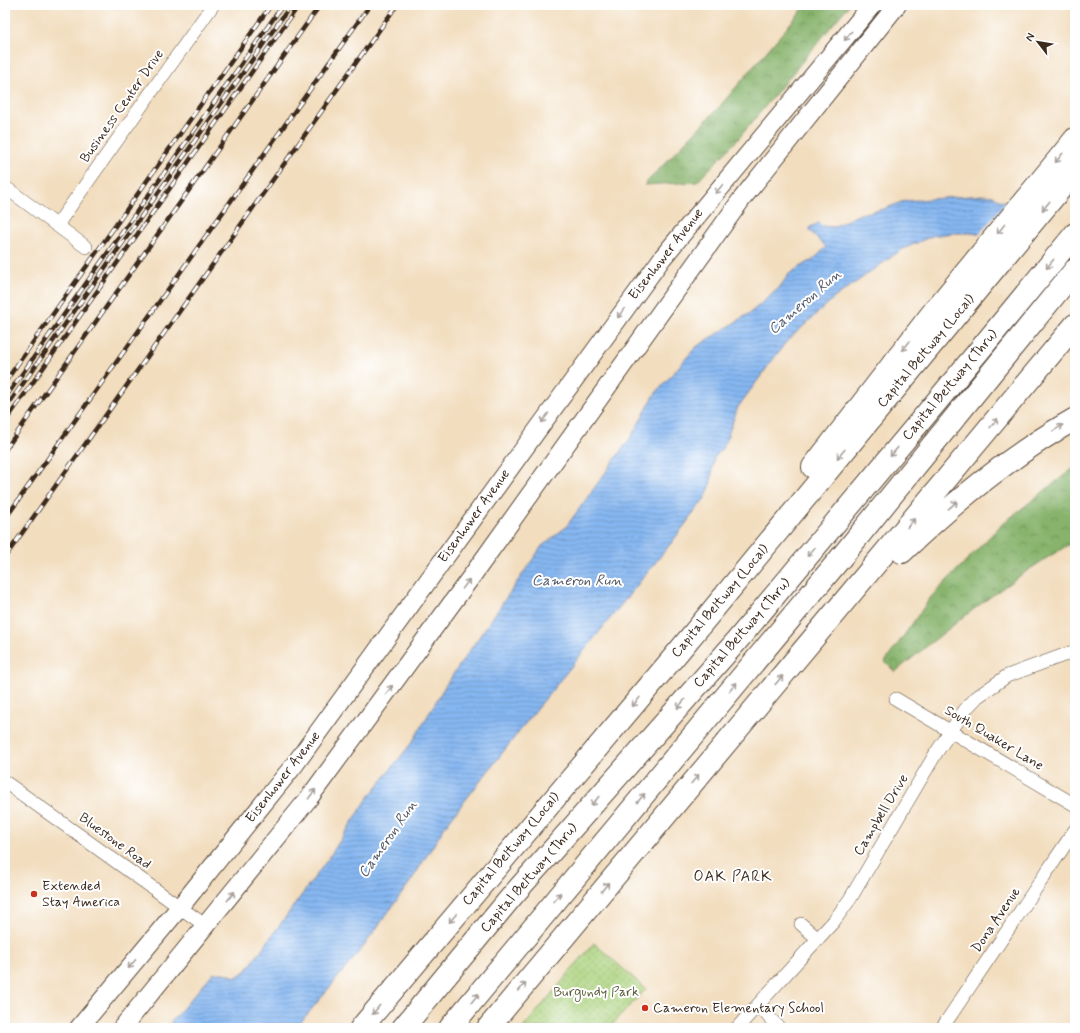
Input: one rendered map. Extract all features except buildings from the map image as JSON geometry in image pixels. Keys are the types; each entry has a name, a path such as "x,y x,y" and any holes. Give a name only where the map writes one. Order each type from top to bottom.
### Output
{"highway":[{"path":"679,651 837,435 930,316 1075,139"},
{"name":"Capital Beltway (Local)","path":"361,1028 679,651 1073,173"},
{"name":"Capital Beltway (Thru)","path":"403,1028 513,895 735,642 1075,234"},
{"name":"Capital Beltway (Thru)","path":"450,1028 839,560 1075,270"},
{"path":"488,1028 669,809 823,628 1075,325"},
{"path":"823,628 919,536 971,490 1036,441 1075,419"}],"main road":[{"name":"Eisenhower Avenue","path":"79,1028 262,806 330,716 654,269 709,200 872,5"},
{"name":"Eisenhower Avenue","path":"122,1028 282,833 352,740 741,200 897,5"},
{"path":"741,200 739,192 741,180 774,136 803,89"}],"street":[{"name":"Business Center Drive","path":"57,225 213,5"},
{"path":"5,187 86,247"},
{"name":"Campbell Drive","path":"737,1028 818,939 850,899 936,753 965,710 992,684 1019,670 1075,651"},
{"name":"South Quaker Lane","path":"896,699 1075,805"},
{"name":"Bluestone Road","path":"5,782 206,926"},
{"name":"Dona Avenue","path":"942,1028 1075,830"},
{"path":"801,924 818,939"},
{"path":"758,1005 779,1028"}],"green space":[{"path":"806,5 849,5 739,138 697,182 644,185 720,106"},
{"path":"1075,467 1075,541 1051,555 1005,586 895,672 885,662 931,597 1002,524"},
{"name":"Burgundy Park","path":"594,943 646,989 609,1028 523,1028"}],"water":[{"name":"Cameron Run","path":"983,195 994,196 999,200 1033,206 1008,238 971,233 952,233 932,236 901,250 834,298 786,342 738,407 724,446 714,458 710,487 705,498 672,542 528,720 446,825 411,881 363,947 296,1028 166,1028 213,973 225,973 236,977 246,971 328,859 368,798 413,741 445,686 542,546 566,527 631,437 655,394 696,347 750,313 779,288 789,274 813,260 826,247 810,231 810,227 819,223 822,226 833,227 860,214 884,209 904,201"}],"pier":[{"path":"1008,199 1034,204 1070,228 1075,228 1075,262 1053,258 1008,240 978,236"}],"railway":[{"path":"5,382 271,5"},
{"path":"5,398 283,5"},
{"path":"5,409 291,5"},
{"path":"5,422 299,5"},
{"path":"5,450 320,5"},
{"path":"5,519 370,5"},
{"path":"5,557 397,5"}],"place":[{"name":"Extended Stay America","path":"34,894"},
{"name":"Cameron Elementary School","path":"645,1008"}],"district":[{"name":"OAK PARK","path":"733,877"}]}
